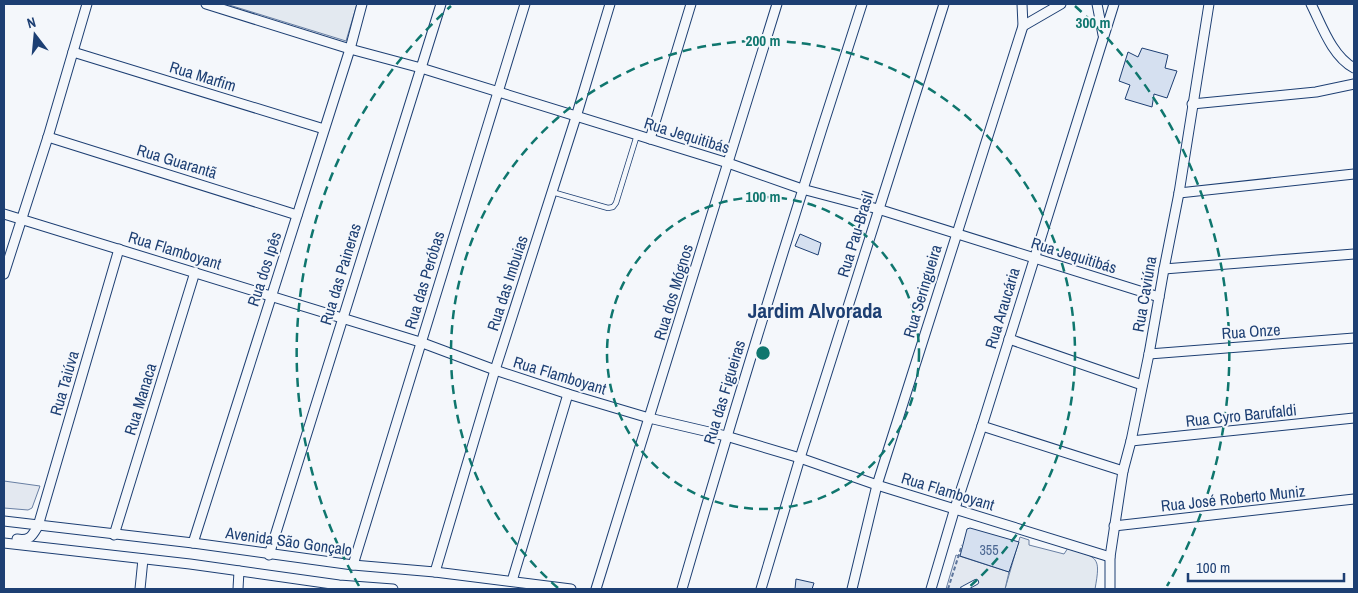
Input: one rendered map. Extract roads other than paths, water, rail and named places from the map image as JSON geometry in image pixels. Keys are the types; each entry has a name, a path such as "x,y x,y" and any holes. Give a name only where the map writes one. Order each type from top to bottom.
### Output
{"street":[{"path":"4,274 48,136 87,4"},
{"name":"Rua Jequitibás","path":"206,4 350,49 420,68 650,139 802,189 878,209 956,235 1159,297"},
{"name":"Rua dos Ipês","path":"193,543 350,49 362,4"},
{"name":"Rua das Paineras","path":"269,555 441,4"},
{"name":"Rua das Peróbas","path":"353,565 525,4"},
{"name":"Rua das Imbuias","path":"434,572 495,370 610,4"},
{"path":"650,139 691,4"},
{"name":"Rua dos Mógnos","path":"596,589 777,4"},
{"name":"Rua das Figueiras","path":"682,589 726,436 802,189 862,4"},
{"name":"Rua Pau-Brasil","path":"762,589 800,458 944,4"},
{"name":"Rua Seringueira","path":"852,589 877,485 1023,26 1022,4"},
{"path":"1023,26 1061,4"},
{"name":"Rua Araucária","path":"1097,4 1103,35"},
{"name":"Rua Araucária","path":"931,589 1114,4"},
{"name":"Rua Caviúna","path":"1110,589 1110,556 1123,471 1150,354 1179,193 1209,4"},
{"path":"1312,4 1334,48 1342,60 1354,68"},
{"name":"Rua Marfim","path":"73,52 324,129"},
{"path":"1192,104 1316,92 1354,84"},
{"name":"Rua Guarantã","path":"48,136 297,215"},
{"path":"1179,193 1354,174"},
{"name":"Rua Flamboyant","path":"4,214 420,342 495,370 568,394 650,418 726,436 800,458 877,485 1110,556"},
{"name":"Rua Taiúva","path":"38,526 119,248"},
{"path":"1164,269 1354,254"},
{"name":"Rua Manaca","path":"114,535 195,272"},
{"name":"Rua Onze","path":"1150,354 1354,338"},
{"path":"1008,339 1142,385"},
{"path":"512,581 568,394"},
{"name":"Rua Cyro Barufaldi","path":"1131,441 1354,418"},
{"path":"982,426 1123,471"},
{"name":"Rua José Roberto Muniz","path":"1114,526 1354,499"},
{"name":"Avenida São Gonçalo","path":"4,521 193,543 269,555 434,572 571,589"},
{"path":"4,538 26,540 31,538 38,526"},
{"path":"4,543 143,559 339,587 393,589"},
{"path":"140,589 143,559"},
{"path":"238,589 239,572"}],"lane":[{"path":"552,192 608,208 613,207 616,203 637,135"},
{"path":"963,589 976,582"}],"district":[{"name":"Jardim Alvorada","path":"815,311"}]}
